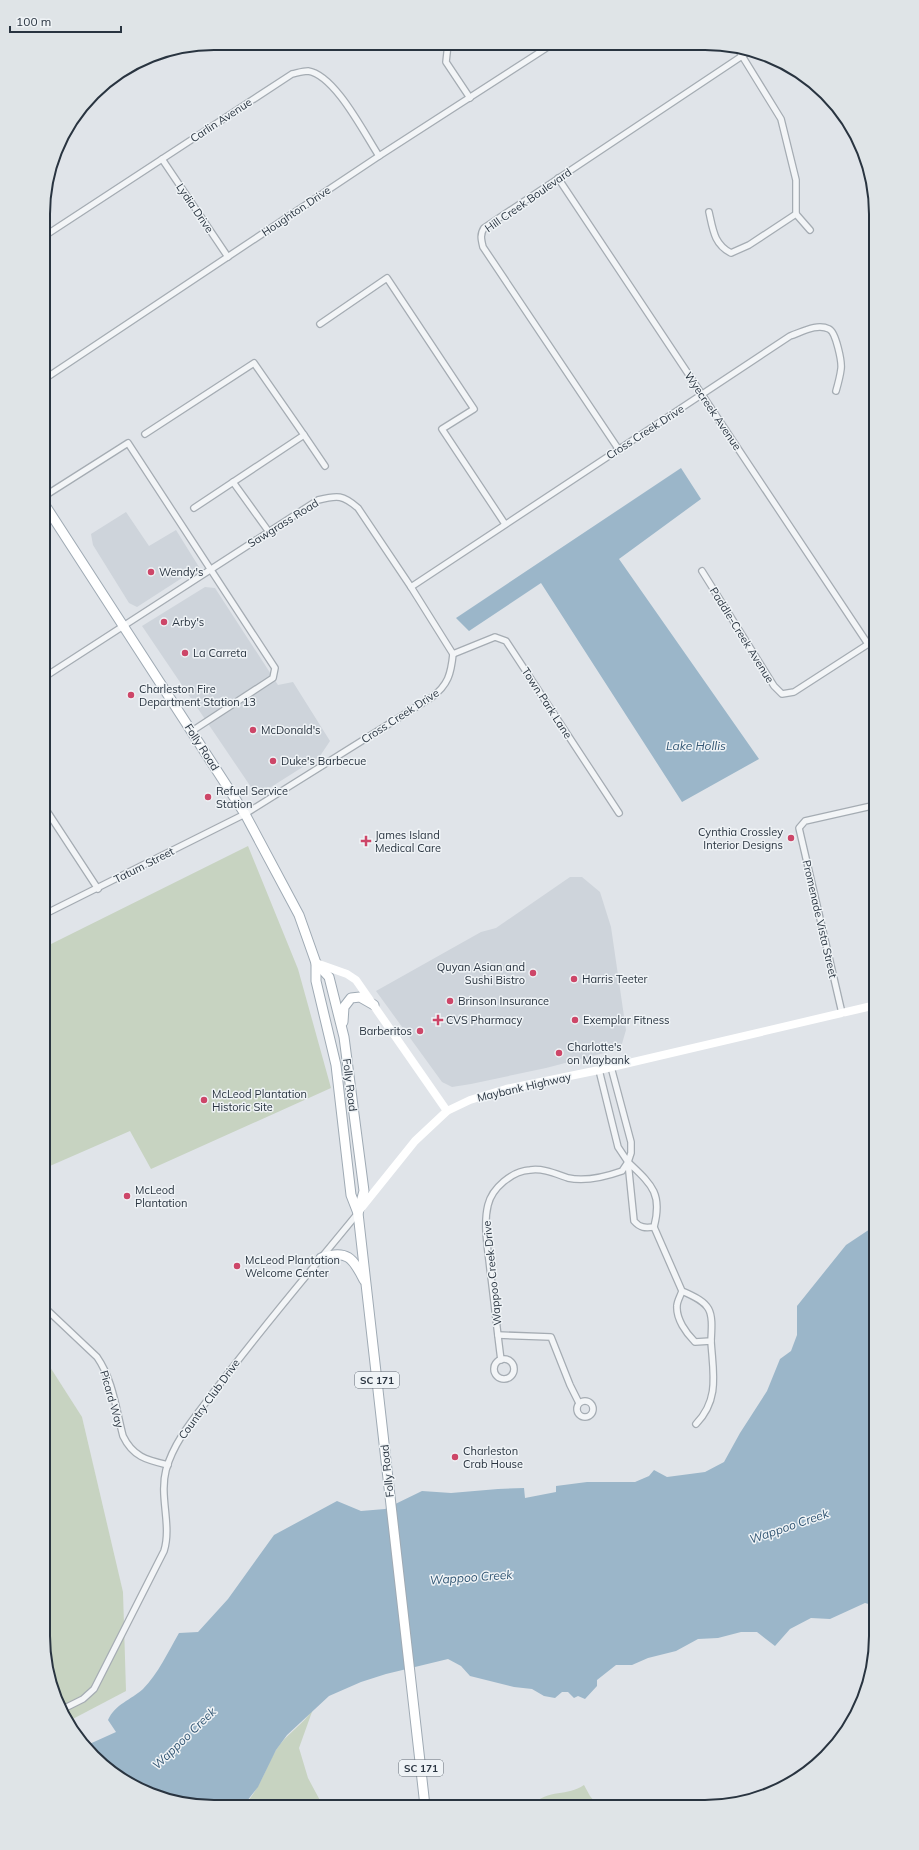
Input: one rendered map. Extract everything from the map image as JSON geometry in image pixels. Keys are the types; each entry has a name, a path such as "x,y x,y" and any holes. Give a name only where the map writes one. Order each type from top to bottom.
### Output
{"main road":[{"name":"Folly Road","path":"50,513 245,814 299,915 316,963 316,981 336,1065 351,1195 358,1213 424,1800"},
{"name":"Folly Road","path":"316,963 329,977 344,1038 364,1191 358,1213"},
{"path":"316,963 347,974 356,980 448,1111"},
{"path":"344,1038 343,1015 346,1002 350,998 360,997 374,1005"},
{"name":"Maybank Highway","path":"358,1213 414,1141 448,1111 470,1100 506,1089 599,1070 869,1007"},
{"path":"321,1258 334,1253 343,1254 351,1258 367,1286"}],"street":[{"path":"447,50 446,62 470,98"},
{"name":"Houghton Drive","path":"50,375 379,156 543,50"},
{"path":"743,56 781,119 796,180 796,214 810,230"},
{"name":"Hill Creek Boulevard","path":"619,450 483,247 481,237 484,228 743,56"},
{"name":"Carlin Avenue","path":"50,232 292,74 307,71 320,76 336,89 379,156"},
{"name":"Lydia Drive","path":"162,159 228,257"},
{"name":"Wyecreek Avenue","path":"558,178 868,644"},
{"path":"709,212 713,232 721,248 732,253 748,246 796,214"},
{"path":"320,324 387,278 474,408 442,429 505,524"},
{"name":"Cross Creek Drive","path":"411,587 790,336 810,328 830,329 835,335 841,368 836,391"},
{"path":"145,434 254,363 325,466"},
{"path":"194,508 304,435"},
{"path":"50,492 128,443 275,668 273,678 192,731"},
{"path":"233,482 269,532"},
{"name":"Sawgrass Road","path":"50,673 318,500 338,496 348,499 358,508 411,587 453,654"},
{"name":"Paddle-Creek Avenue","path":"702,571 774,686 782,694 794,692 868,644"},
{"name":"Town Park Lane","path":"453,654 495,637 506,641 619,813"},
{"name":"Cross Creek Drive","path":"245,814 432,697 448,682 451,673 453,654"},
{"name":"Promenade Vista Street","path":"842,1013 799,830 800,825 805,821 869,807"},
{"name":"Tatum Street","path":"50,912 245,814"},
{"path":"50,816 98,888"},
{"path":"611,1067 631,1142 631,1153 628,1162 634,1220 638,1225 644,1228 654,1227"},
{"path":"599,1070 618,1147 628,1162 648,1182 656,1196 658,1208 654,1227 682,1291 677,1305 681,1324 688,1335 695,1342 711,1341"},
{"name":"Wappoo Creek Drive","path":"501,1360 487,1245 486,1216 488,1204 493,1194 506,1180 516,1173 528,1170 540,1169 583,1180 622,1171 628,1162"},
{"name":"Country Club Drive","path":"66,1707 83,1699 94,1689 164,1552 167,1541 163,1488 168,1465 179,1439 241,1355 358,1213"},
{"path":"682,1291 702,1299 707,1305 711,1318 713,1396 706,1414 696,1424"},
{"name":"Picard Way","path":"50,1313 97,1357 103,1365 109,1378 123,1436 127,1444 143,1459 168,1465"},
{"path":"498,1335 551,1337 579,1404"}],"shaded area":[{"path":"126,512 149,546 176,530 199,567 137,607 129,603 93,545 91,534"},
{"path":"205,587 215,588 278,685 293,682 330,741 320,756 257,796 142,626"},
{"path":"570,877 582,877 600,892 611,927 626,1030 621,1047 619,1049 546,1068 471,1084 452,1087 442,1082 376,991 481,932 496,928"}],"green space":[{"path":"248,846 298,969 331,1088 151,1169 130,1131 50,1166 50,945"},
{"path":"50,1367 82,1417 123,1592 126,1691 73,1719 62,1699 53,1668 50,1647"},
{"path":"313,1709 299,1748 308,1778 320,1800 249,1800 258,1787 272,1757 280,1744 309,1715"},
{"path":"584,1785 593,1800 537,1800 551,1795 578,1789"}],"water":[{"name":"Lake Hollis","path":"681,468 701,499 619,559 759,759 682,802 541,583 469,631 456,618"},
{"name":"Wappoo Creek","path":"869,1230 869,1604 865,1603 830,1619 811,1618 790,1629 775,1646 757,1632 741,1632 718,1638 698,1639 676,1651 648,1658 632,1665 616,1665 597,1680 597,1686 585,1699 578,1696 574,1698 568,1692 562,1692 555,1698 544,1696 532,1689 514,1687 470,1676 461,1666 448,1659 386,1674 361,1682 329,1696 287,1735 276,1750 258,1787 248,1800 192,1799 151,1788 114,1766 91,1743 116,1732 108,1720 115,1710 143,1689 153,1677 179,1633 198,1632 228,1599 274,1535 337,1501 361,1511 385,1509 422,1491 451,1493 524,1488 525,1498 556,1492 556,1486 587,1482 635,1482 649,1476 654,1470 667,1477 705,1472 724,1462 740,1433 767,1391 780,1359 791,1351 797,1335 797,1306 846,1245"}],"place":[{"name":"Wendy's","path":"151,572"},
{"name":"Arby's","path":"164,622"},
{"name":"La Carreta","path":"185,653"},
{"name":"Charleston Fire Department Station 13","path":"131,695"},
{"name":"McDonald's","path":"253,730"},
{"name":"Duke's Barbecue","path":"273,761"},
{"name":"Refuel Service Station","path":"208,797"},
{"name":"Cynthia Crossley Interior Designs","path":"791,838"},
{"name":"James Island Medical Care","path":"366,841"},
{"name":"Quyan Asian and Sushi Bistro","path":"533,973"},
{"name":"Harris Teeter","path":"574,979"},
{"name":"Brinson Insurance","path":"450,1001"},
{"name":"CVS Pharmacy","path":"438,1020"},
{"name":"Exemplar Fitness","path":"575,1020"},
{"name":"Barberitos","path":"420,1031"},
{"name":"Charlotte's on Maybank","path":"559,1053"},
{"name":"McLeod Plantation Historic Site","path":"204,1100"},
{"name":"McLeod Plantation","path":"127,1196"},
{"name":"McLeod Plantation Welcome Center","path":"237,1266"},
{"name":"Charleston Crab House","path":"455,1457"}]}
